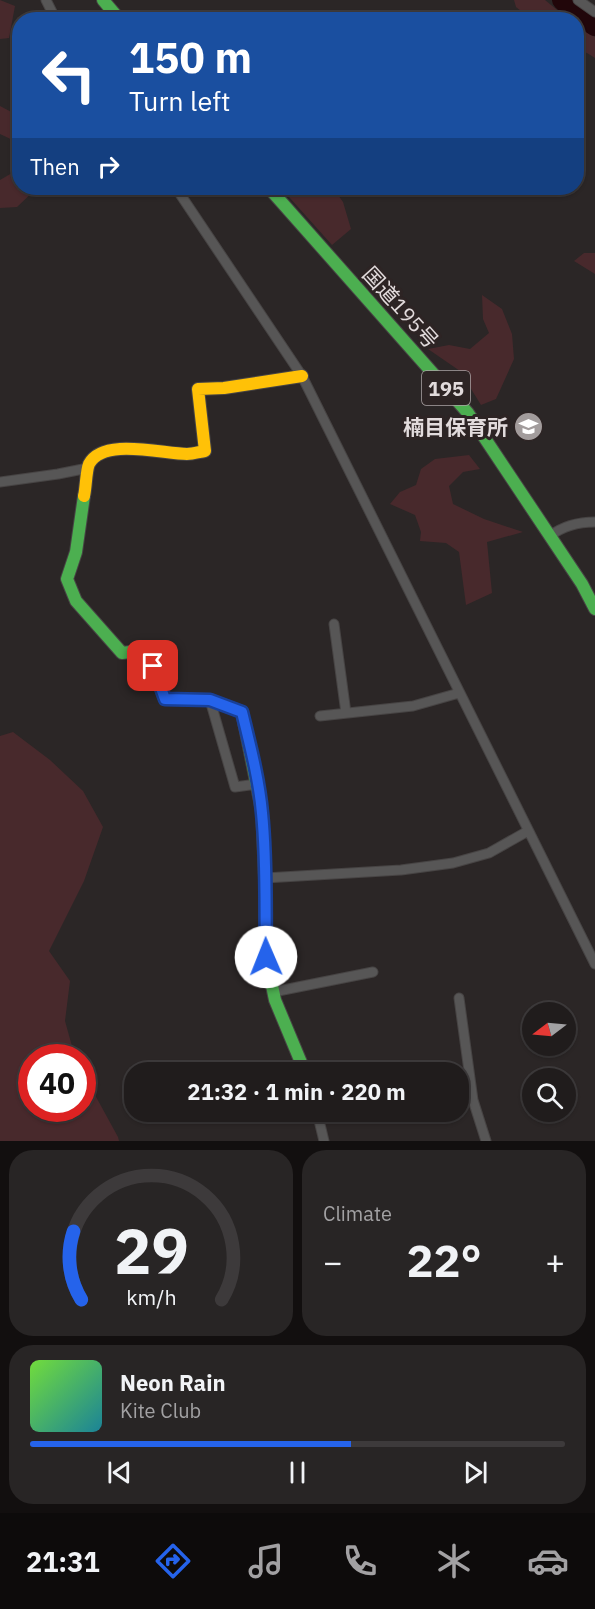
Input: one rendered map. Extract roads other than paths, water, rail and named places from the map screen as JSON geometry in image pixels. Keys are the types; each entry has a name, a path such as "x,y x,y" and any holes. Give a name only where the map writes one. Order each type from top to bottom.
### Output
{"main road":[{"path":"103,0 113,12"},
{"name":"国道195号","path":"274,195 468,412 582,584 595,609"},
{"path":"301,1062 275,1000 266,957 262,811 242,712 210,700 165,699 146,650 122,653 76,601 67,579 76,552 89,461 107,450 140,449 189,454 205,451 198,389 224,388 302,376"}],"street":[{"path":"578,0 595,12"},
{"path":"181,195 302,376 595,964"},
{"path":"0,482 88,468"},
{"path":"550,536 568,526 595,522"},
{"path":"334,624 346,713"},
{"path":"320,716 413,706 459,693"},
{"path":"210,700 235,788 257,784"},
{"path":"265,879 400,870 453,863 489,853 528,831"},
{"path":"273,992 374,972"},
{"path":"459,998 473,1100 486,1141"},
{"path":"319,1122 324,1141"}],"waterway":[{"path":"562,0 575,12"},
{"path":"584,19 595,26"}],"place":[{"name":"楠目保育所","path":"529,427"}]}
